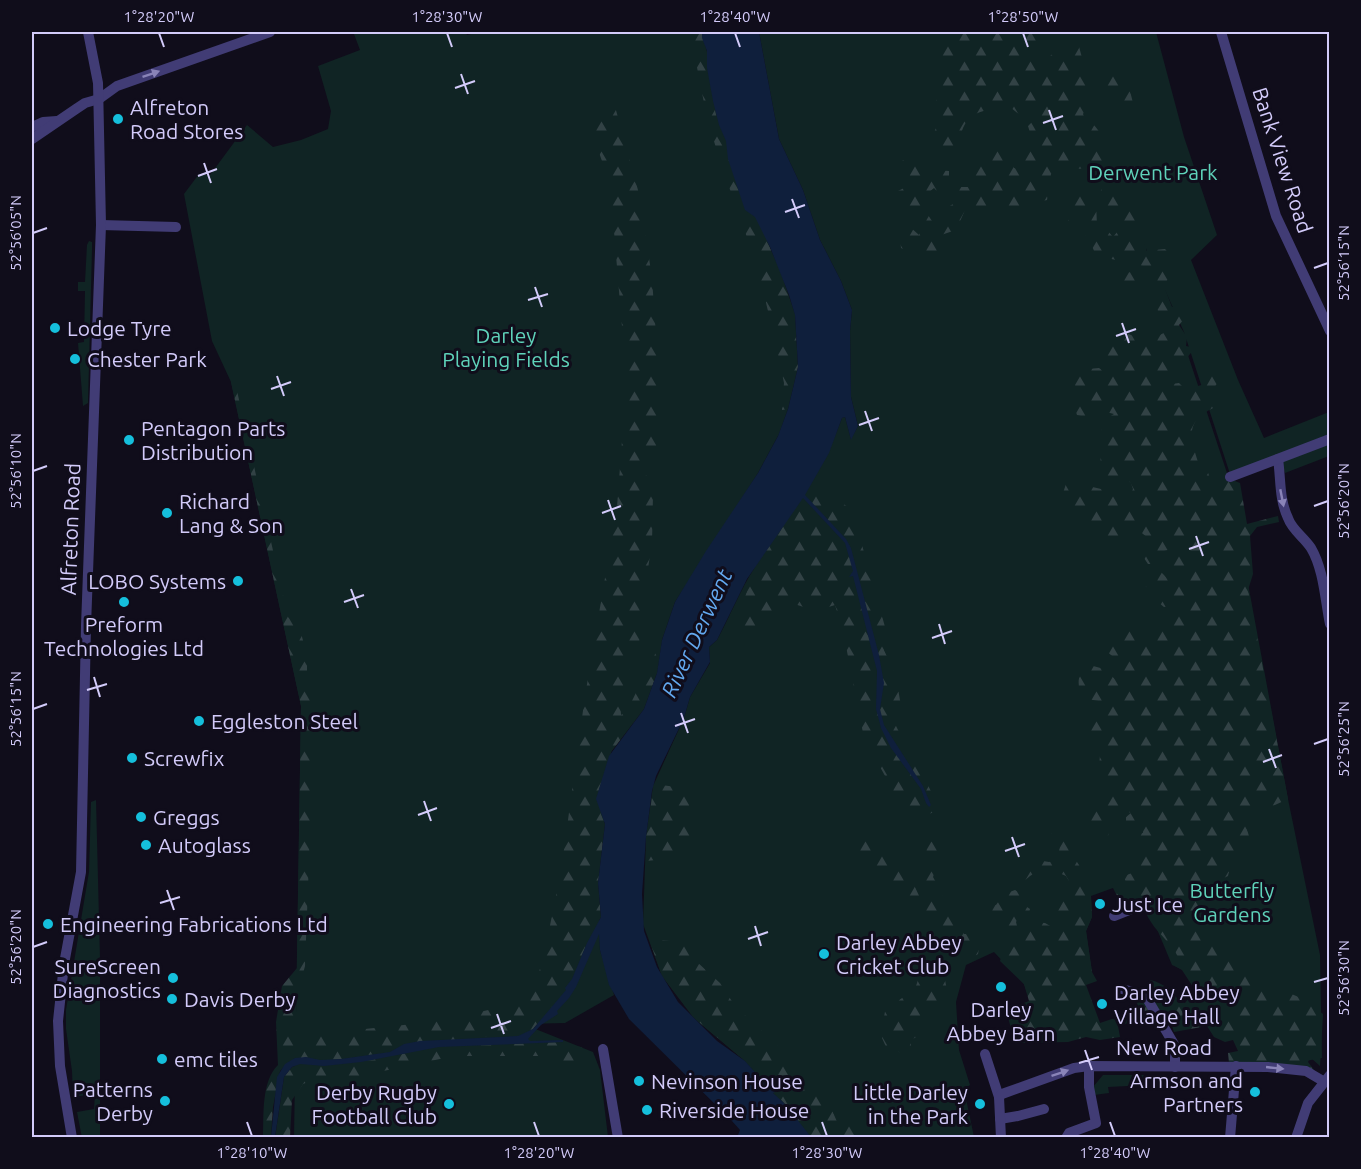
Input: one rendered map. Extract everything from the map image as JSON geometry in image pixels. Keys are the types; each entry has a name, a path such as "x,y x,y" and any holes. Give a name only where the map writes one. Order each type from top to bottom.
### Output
{"street":[{"name":"Alfreton Road","path":"72,1137 62,1089 58,1021 64,964 81,872 86,626 101,225 97,69 88,32"},
{"path":"32,139 85,103 99,99 117,86 257,34 270,32"},
{"name":"Bank View Road","path":"1221,32 1276,216 1329,331"},
{"path":"32,127 43,122 59,121"},
{"path":"101,225 176,227"},
{"path":"1230,477 1329,439"},
{"path":"1278,459 1284,506 1288,519 1324,565 1329,624"},
{"path":"1114,916 1134,908"},
{"path":"1122,989 1145,995 1151,1003 1175,1046 1176,1067"},
{"path":"603,1048 618,1137"},
{"path":"985,1054 1002,1095 1001,1137"},
{"path":"1066,1137 1069,1133 1096,1123 1089,1087 1089,1066"},
{"name":"New Road","path":"1002,1095 1074,1068 1089,1066 1268,1067 1306,1071 1327,1078"},
{"path":"1230,1137 1236,1066"},
{"path":"1296,1137 1308,1103 1327,1078"},
{"path":"1000,1119 1044,1109"}],"green space":[{"name":"Darley Playing Fields","path":"362,32 465,32 467,35 479,32 702,32 702,38 770,247 788,409 779,434 758,473 675,602 662,640 657,673 611,752 598,883 600,950 614,995 565,1023 523,1024 593,1052 600,1070 608,1137 294,1137 301,706 231,382 212,341 184,194 199,174 210,175 247,125 273,147 301,140 328,129 331,111 318,66 360,50 354,34"},
{"path":"690,32 702,32 707,51 715,111 726,151 780,270 795,314 798,367 788,409 782,410 784,383 760,278 707,118"},
{"path":"759,32 1156,32 1184,137 1217,235 1191,260 1238,380 1264,438 1329,412 1329,438 1230,474 1184,332 1144,244 1182,337 1228,476 1288,799 1320,955 1322,1058 1295,1063 1223,988 1172,965 1154,922 1140,903 1116,894 1113,888 1091,896 1092,917 1086,931 1092,972 1027,993 1024,984 994,952 966,965 956,1002 959,1050 970,1085 964,1089 974,1137 811,1137 745,1061 696,1020 662,976 643,924 646,837 653,786 684,718 690,697 710,663 709,647 717,640 750,576 814,477 842,418 845,417 851,439 858,426 851,397 852,310 841,281 820,240 803,190 779,139"},
{"path":"937,32 1044,32 1045,40 1024,58 1045,64 1051,55 1067,48 1072,35 1077,39 1085,69 1081,75 1092,81 1119,73 1128,83 1133,103 1125,107 1102,88 1089,92 1075,88 1074,91 1086,108 1083,114 1085,119 1098,131 1109,159 1094,166 1078,169 1067,166 1051,174 1047,200 1012,208 996,199 987,217 966,208 956,230 941,235 942,260 934,265 919,261 918,255 901,248 900,236 910,227 919,235 919,226 922,223 907,219 896,192 904,188 911,190 913,196 918,196 920,184 906,172 902,161 913,156 921,157 926,163 925,175 936,170 949,171 949,180 942,189 937,191 934,188 928,193 926,212 932,221 937,223 938,213 953,204 953,195 961,187 973,187 974,182 961,177 962,169 973,165 977,159 983,157 991,149 1002,150 1005,158 1010,157 1014,168 1020,169 1028,180 1032,179 1033,169 1022,160 1020,151 1025,145 1036,146 1038,142 1031,136 1028,126 1034,120 1020,115 1010,107 983,111 971,117 948,158 933,148 933,135 939,121 935,105 942,89 937,72 937,56 945,48"},
{"path":"614,103 641,201 652,279 658,362 656,458 645,472 653,494 652,543 643,623 640,639 620,695 621,715 627,711 662,640 657,673 644,709 611,752 597,796 597,805 605,824 598,883 601,917 566,990 533,1029 518,1036 480,1037 462,1041 401,1046 390,1052 341,1059 320,1060 306,1057 286,1065 280,1071 273,1107 271,1137 263,1137 266,1089 278,1065 276,1022 282,986 297,968 301,706 231,382 235,382 288,617 299,626 307,655 307,671 315,704 305,966 296,1000 296,1036 433,1022 493,1009 516,999 533,983 542,965 561,871 585,696 617,507 626,374 610,184 588,121"},
{"path":"1105,173 1115,178 1143,218 1143,225 1136,235 1147,247 1145,251 1165,249 1173,262 1173,269 1165,289 1172,307 1176,307 1178,314 1184,319 1179,325 1187,337 1186,346 1195,348 1185,360 1185,365 1171,370 1169,381 1172,384 1179,383 1185,389 1206,384 1204,372 1210,370 1218,382 1210,394 1213,408 1198,419 1192,430 1198,462 1205,465 1210,478 1222,476 1240,483 1247,524 1278,516 1279,522 1257,527 1250,536 1253,574 1248,590 1288,799 1244,819 1253,850 1236,860 1228,876 1209,888 1197,907 1217,944 1232,965 1246,975 1301,998 1323,1014 1320,1066 1310,1057 1308,1062 1314,1070 1229,1063 1228,1053 1238,1051 1233,1040 1225,1042 1214,1037 1207,1026 1174,1032 1170,1019 1160,1022 1145,1018 1118,1026 1120,1037 1100,1040 1086,1037 1068,1042 1015,1043 1006,1010 1029,1001 1024,984 1000,961 1005,945 1001,926 986,913 987,905 996,905 1004,894 1015,890 1022,894 1024,905 1030,909 1028,916 1021,914 1016,922 1017,926 1028,928 1033,922 1054,926 1054,917 1061,905 1054,897 1056,889 1069,881 1066,876 1057,872 1050,880 1045,880 1038,871 1023,882 1019,881 1037,860 1049,862 1057,860 1059,845 1051,833 1052,829 1061,829 1062,835 1072,846 1073,856 1091,896 1092,917 1086,931 1092,972 1097,981 1086,985 1100,1023 1140,1014 1136,999 1159,1003 1150,980 1167,988 1180,1002 1185,1003 1195,990 1182,970 1175,966 1178,957 1149,919 1141,899 1128,905 1116,894 1128,890 1124,876 1132,873 1154,888 1164,891 1167,887 1131,864 1142,857 1145,850 1140,839 1136,837 1139,833 1143,833 1142,828 1135,829 1126,826 1126,817 1131,813 1115,806 1108,836 1095,834 1084,818 1091,807 1106,798 1107,792 1099,775 1101,742 1084,738 1079,727 1081,719 1092,714 1106,716 1110,707 1104,702 1082,698 1079,676 1086,664 1104,669 1115,679 1124,668 1104,649 1105,641 1110,638 1122,641 1128,630 1136,630 1141,633 1142,640 1145,639 1148,631 1155,630 1159,619 1164,618 1166,611 1176,608 1174,605 1164,607 1159,603 1162,593 1144,586 1139,591 1130,593 1126,587 1129,581 1139,581 1136,576 1136,566 1160,571 1169,580 1174,559 1168,550 1164,551 1158,564 1148,564 1142,555 1144,547 1155,545 1154,540 1132,525 1125,526 1122,542 1114,544 1099,539 1092,526 1083,518 1083,510 1070,507 1063,493 1067,481 1101,489 1104,485 1113,487 1119,511 1132,507 1129,498 1133,489 1131,483 1115,476 1110,480 1101,465 1102,453 1105,449 1101,425 1104,420 1114,414 1098,410 1093,414 1093,423 1090,425 1086,422 1085,417 1077,415 1074,406 1077,391 1073,379 1077,372 1099,368 1103,371 1111,366 1111,361 1107,360 1105,353 1110,349 1111,338 1123,332 1147,341 1168,331 1152,299 1157,293 1152,287 1138,284 1132,288 1121,289 1118,282 1124,273 1131,272 1139,278 1145,270 1143,266 1107,258 1100,265 1092,246 1087,244 1083,237 1093,231 1092,229 1077,221 1069,225 1068,220 1073,218 1067,213 1067,197 1075,192 1085,193 1096,203 1097,225 1102,224 1113,237 1118,231 1118,228 1108,219 1101,196"},
{"path":"89,241 92,242 92,250 88,403 83,406 78,343 84,342 85,291 78,291 78,282 85,282"},
{"path":"1329,443 1329,456 1285,473 1281,461"},
{"path":"813,481 857,514 862,545 887,634 884,650 896,677 901,706 892,718 929,786 939,810 929,814 918,816 909,813 894,792 864,738 843,631 835,605 816,611 785,601 754,633 734,630 755,567"},
{"path":"654,784 676,787 687,792 694,835 687,853 666,859 646,861 646,837"},
{"path":"96,800 100,958 100,1137 82,1138 77,1112 94,1109 95,1094 73,1097 66,1010 89,872 91,802"},
{"path":"863,835 888,844 892,869 907,870 921,900 924,891 922,877 928,858 925,843 931,841 937,845 940,857 933,877 942,894 941,916 946,915 957,923 964,934 971,934 979,948 978,954 973,957 957,960 951,950 952,944 942,942 943,970 950,1005 936,1005 932,1013 924,1010 920,1014 923,1024 920,1035 911,1040 911,1050 903,1056 898,1051 892,1059 886,1061 883,1054 887,1049 882,1038 888,1027 884,1017 886,1006 893,1003 899,1006 898,1002 907,997 913,997 916,1001 922,1002 928,995 922,993 916,986 925,958 919,931 924,920 849,845"},
{"path":"649,939 691,943 697,962 720,983 735,1006 780,1048 794,1054 788,1072 825,1094 838,1124 851,1116 858,1137 811,1137 785,1104 745,1061 693,1017 662,976"},
{"path":"563,1042 582,1047 586,1061 575,1065 559,1065 554,1056 454,1056 355,1077 313,1080 303,1084 292,1100 290,1137 275,1138 284,1077 292,1067 300,1064 324,1066 361,1062 439,1047"},
{"path":"1103,1075 1147,1075 1147,1085 1108,1087 1109,1093 1094,1095 1093,1087"}],"water":[{"name":"River Derwent","path":"702,32 759,32 779,139 803,190 820,240 841,281 852,310 851,397 858,426 851,440 845,417 842,418 829,453 805,495 846,539 851,548 879,655 884,683 880,709 884,725 923,786 931,805 929,807 926,803 921,789 891,748 881,728 876,709 877,671 853,576 849,577 853,571 845,543 803,498 747,579 717,640 709,647 710,662 690,697 684,718 656,776 646,837 642,894 644,931 657,967 678,1002 717,1041 745,1061 770,1089 776,1089 777,1091 773,1093 785,1104 811,1137 742,1138 738,1135 740,1130 732,1121 629,1019 609,985 600,950 599,934 569,998 557,1011 558,1014 541,1025 528,1039 530,1041 563,1040 563,1042 439,1047 361,1062 324,1066 300,1064 292,1067 284,1077 275,1137 271,1137 277,1077 285,1064 295,1058 341,1059 390,1052 404,1044 420,1041 518,1036 533,1029 566,990 601,917 598,883 605,824 596,799 609,756 644,709 657,673 662,640 675,602 758,473 778,436 788,409 798,367 795,315 770,247 755,217 745,210 728,159 726,141 713,101 707,68 707,51"}],"place":[{"name":"Alfreton Road Stores","path":"118,119"},
{"name":"Lodge Tyre","path":"55,328"},
{"name":"Chester Park","path":"75,359"},
{"name":"Pentagon Parts Distribution","path":"129,440"},
{"name":"Richard Lang & Son","path":"167,513"},
{"name":"LOBO Systems","path":"238,581"},
{"name":"Preform Technologies Ltd","path":"124,602"},
{"name":"Eggleston Steel","path":"199,721"},
{"name":"Screwfix","path":"132,758"},
{"name":"Greggs","path":"141,817"},
{"name":"Autoglass","path":"146,845"},
{"name":"Just Ice","path":"1100,904"},
{"name":"Engineering Fabrications Ltd","path":"48,924"},
{"name":"Darley Abbey Cricket Club","path":"824,954"},
{"name":"SureScreen Diagnostics","path":"173,978"},
{"name":"Darley Abbey Barn","path":"1001,987"},
{"name":"Davis Derby","path":"172,999"},
{"name":"Darley Abbey Village Hall","path":"1102,1004"},
{"name":"emc tiles","path":"162,1059"},
{"name":"Nevinson House","path":"639,1081"},
{"name":"Armson and Partners","path":"1255,1092"},
{"name":"Patterns Derby","path":"165,1101"},
{"name":"Derby Rugby Football Club","path":"449,1104"},
{"name":"Little Darley in the Park","path":"980,1104"},
{"name":"Riverside House","path":"647,1110"}],"park label":[{"name":"Derwent Park","path":"1153,172"},
{"name":"Butterfly Gardens","path":"1232,902"}]}
